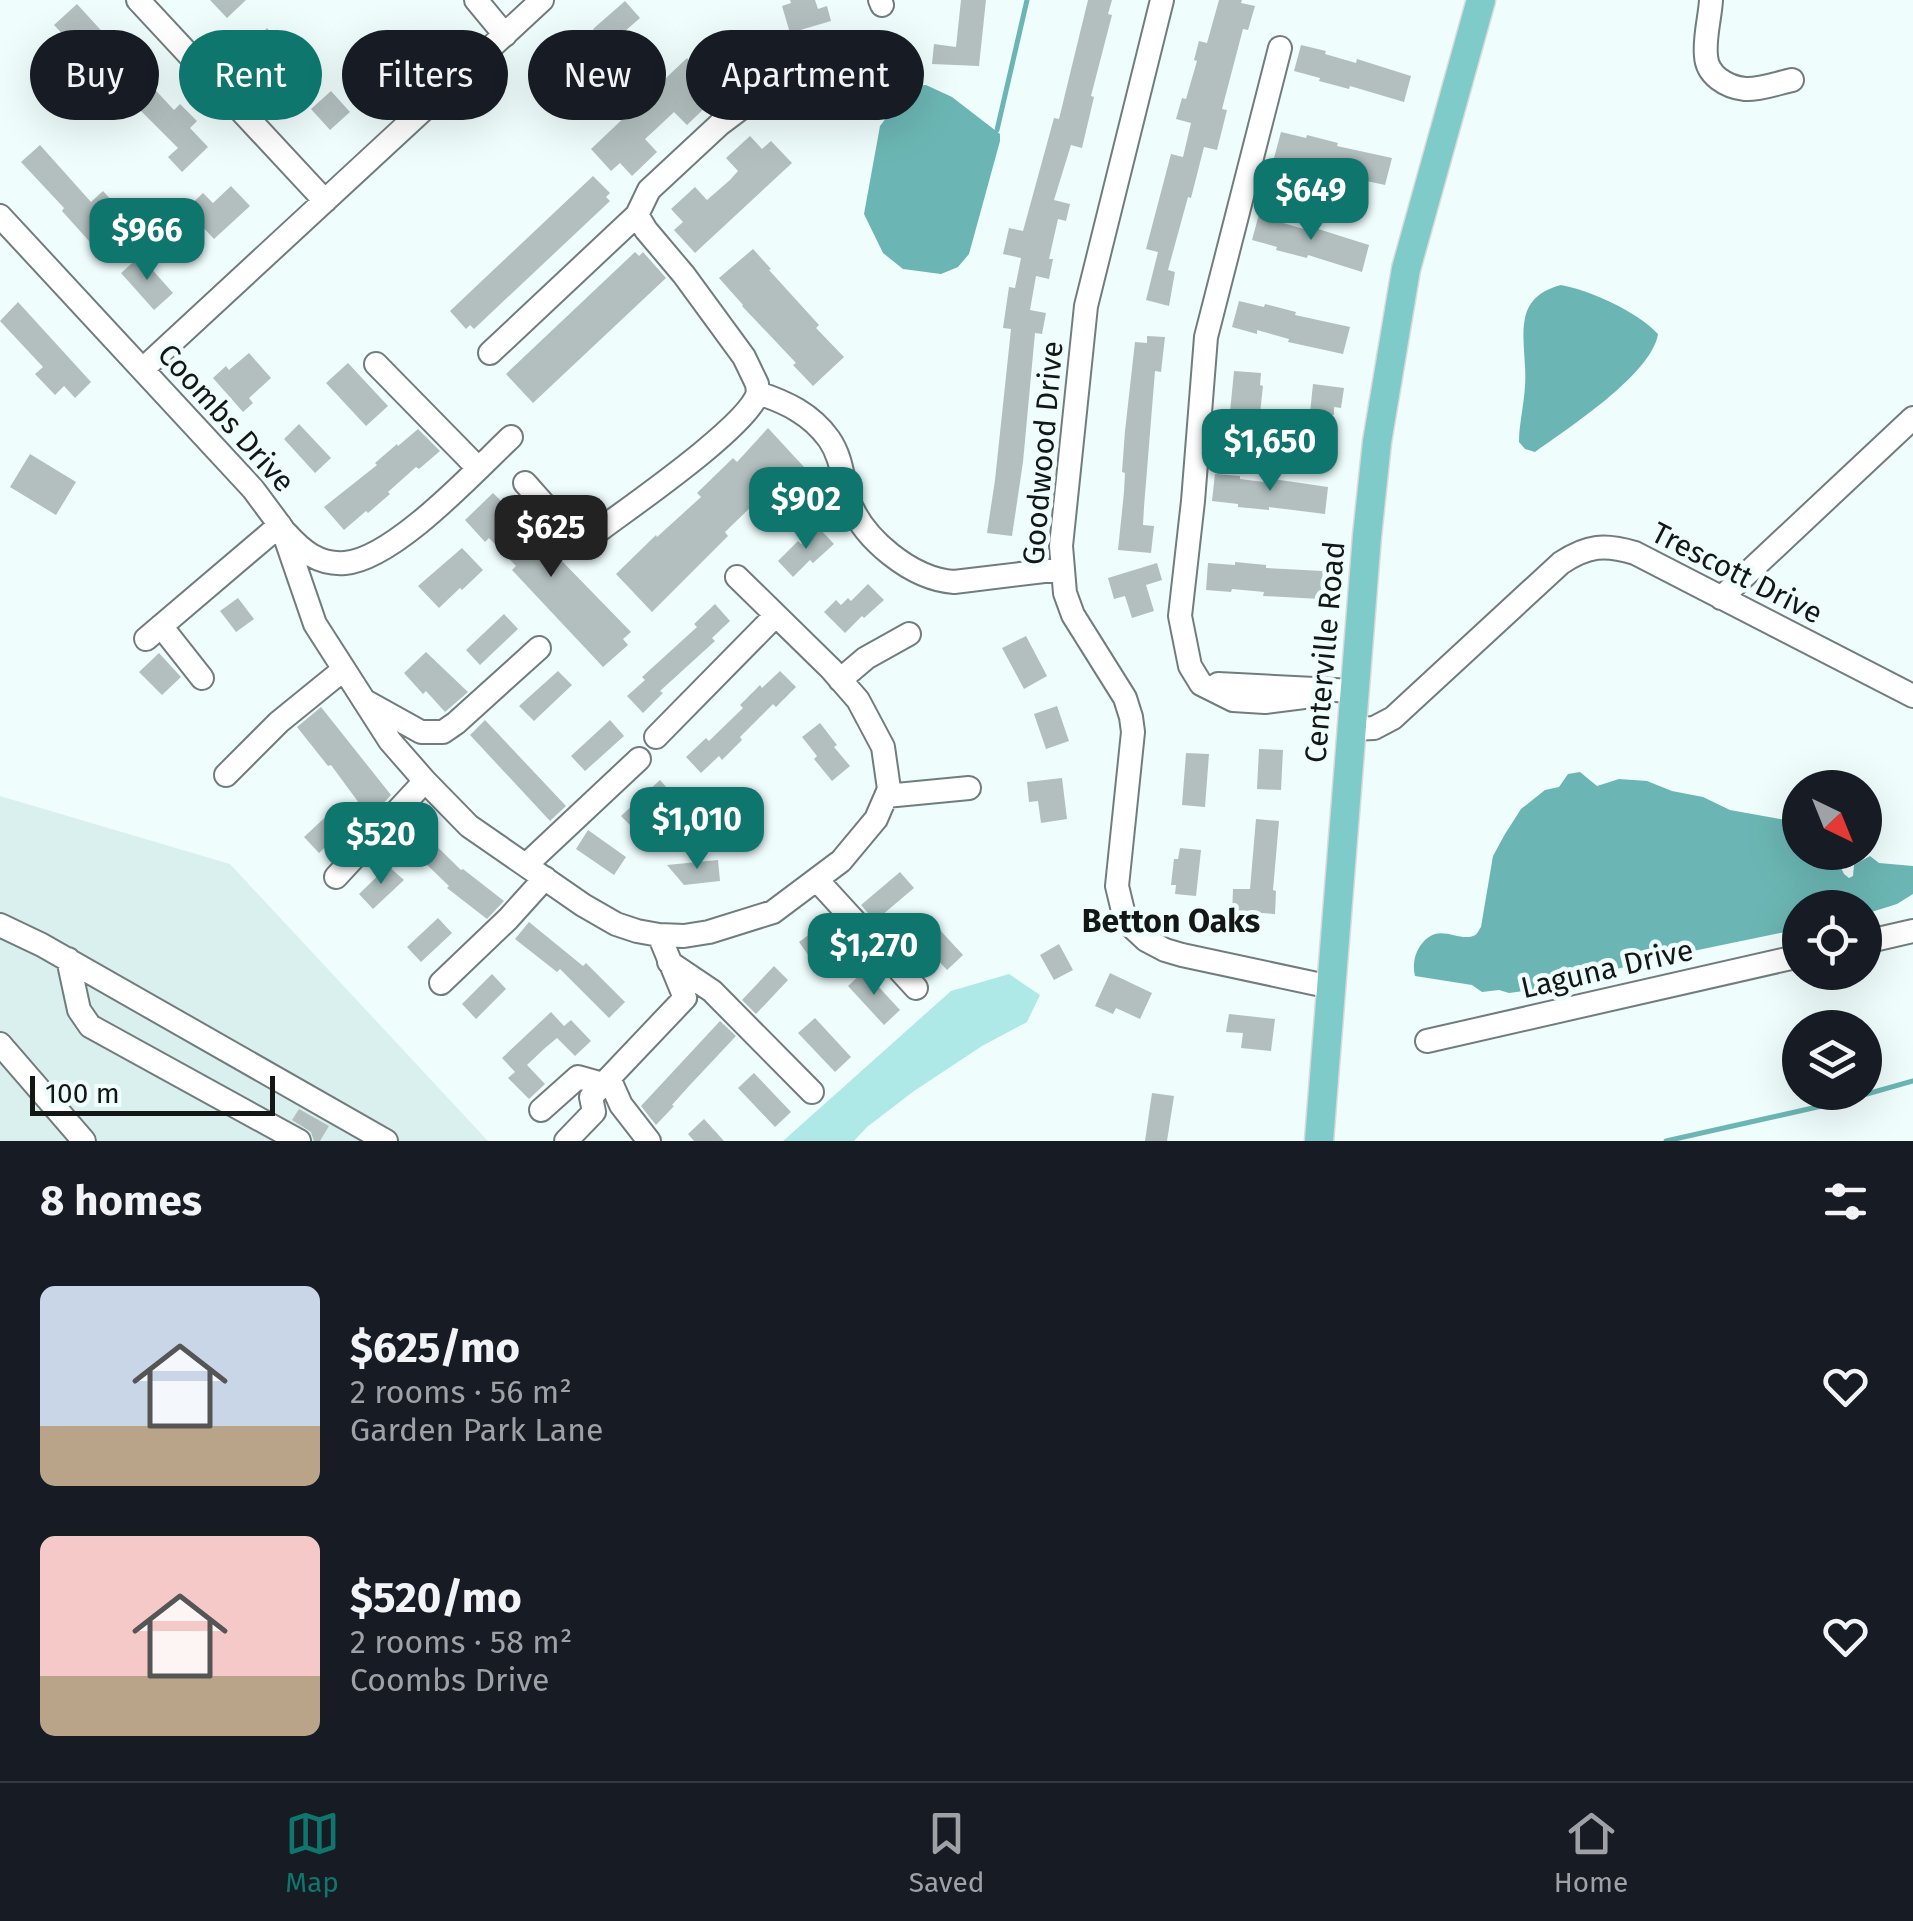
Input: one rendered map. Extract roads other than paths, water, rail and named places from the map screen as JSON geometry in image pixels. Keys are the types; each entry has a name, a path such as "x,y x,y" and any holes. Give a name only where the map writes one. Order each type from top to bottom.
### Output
{"main road":[{"name":"Centerville Road","path":"1318,1141 1375,461 1400,302 1428,182 1481,0"}],"street":[{"path":"138,0 325,201"},
{"path":"476,0 502,30"},
{"path":"508,31 542,0"},
{"name":"Goodwood Drive","path":"1162,0 1086,306 1060,546 1065,593 1073,615 1131,716 1133,732 1117,886 1122,911 1131,926 1146,940 1182,955 1332,986"},
{"path":"1711,0 1705,54 1721,82 1746,89 1792,80"},
{"path":"1280,48 1206,337 1180,616 1190,666 1201,684 1354,691"},
{"path":"143,369 412,120"},
{"path":"490,353 637,214 649,190 726,120"},
{"path":"524,483 571,528 590,533 663,483 755,401 756,384 744,358 637,214"},
{"name":"Coombs Drive","path":"0,216 253,489 281,527 315,624 390,741 469,826 584,905 616,924 659,935 684,936 742,924 772,912 817,880 853,848 876,818 886,796"},
{"path":"376,364 478,468"},
{"path":"758,393 796,408 811,419 839,458 848,498 856,514 876,540 924,576 954,582 1062,569"},
{"path":"1721,598 1913,418"},
{"path":"202,678 154,632 281,527 312,557 332,563 356,561 391,546 511,437"},
{"name":"Trescott Drive","path":"1351,729 1374,728 1393,718 1561,563 1591,548 1613,546 1635,553 1913,696"},
{"path":"737,577 858,700 882,748 889,789 886,796 970,788"},
{"path":"656,737 775,616"},
{"path":"840,680 866,658 909,634"},
{"path":"362,699 420,732 443,732 539,648"},
{"path":"226,775 279,722 343,670"},
{"path":"440,983 508,919 535,872 639,759"},
{"path":"336,876 425,782"},
{"path":"817,880 916,988"},
{"path":"0,925 68,959 193,1057 231,1104 289,1136 299,1091"},
{"path":"1882,938 1913,931"},
{"path":"566,1141 594,1112 601,1087 685,998 659,935"},
{"path":"68,959 79,1010 90,1026 193,1057 254,1066 299,1091 345,1129 386,1141"},
{"name":"Laguna Drive","path":"1427,1040 1782,960"},
{"path":"669,962 712,991 812,1092"},
{"path":"0,1044 84,1141"},
{"path":"231,1104 254,1066"},
{"path":"541,1110 578,1076 601,1087 621,1105 649,1141"}],"waterway":[{"path":"997,130 1027,0"},
{"path":"1666,1141 1913,1081"}],"district":[{"name":"Betton Oaks","path":"1171,921"}]}
